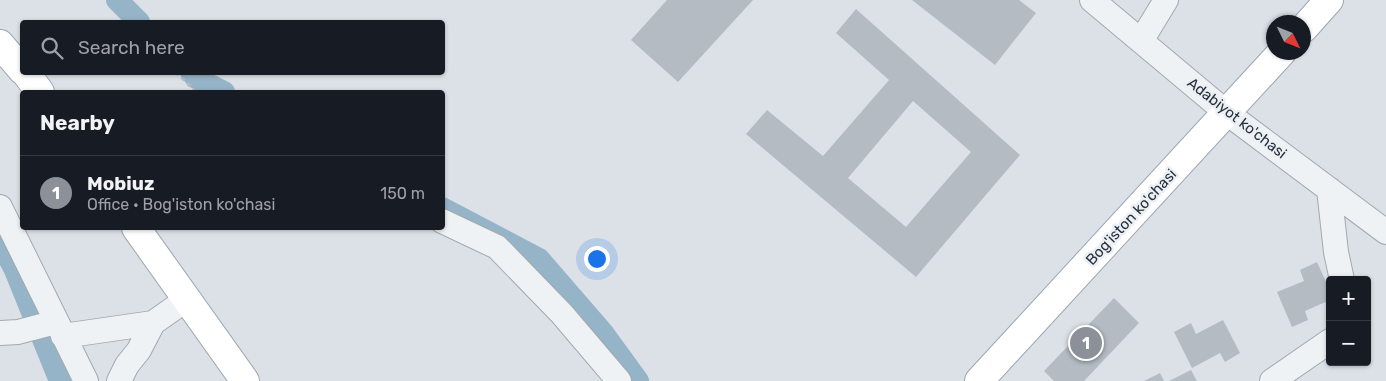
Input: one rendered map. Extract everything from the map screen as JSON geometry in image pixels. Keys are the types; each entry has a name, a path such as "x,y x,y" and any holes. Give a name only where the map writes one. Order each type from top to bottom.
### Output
{"main road":[{"path":"1311,20 1329,0"},
{"path":"0,44 20,66"},
{"name":"Bog'iston ko'chasi","path":"979,381 1275,60"},
{"path":"27,75 38,90"},
{"path":"137,230 245,381"}],"street":[{"name":"Adabiyot ko'chasi","path":"1092,0 1228,113 1386,232"},
{"path":"1141,41 1166,0"},
{"path":"1329,189 1336,252 1341,276"},
{"path":"0,207 86,381"},
{"path":"445,222 497,247 562,314 620,381"},
{"path":"118,381 127,365 139,350 153,323 187,299"},
{"path":"9,333 58,327 153,323"},
{"path":"1272,381 1326,344"}],"path":[{"path":"179,75 194,90"}],"building":[{"path":"667,0 753,0 678,82 631,40"},
{"path":"912,0 1019,0 1036,13 995,65"},
{"path":"856,9 1020,155 916,277 746,134 767,110 823,156 889,80 836,33","holes":["913,101 971,152 906,227 848,178"]},
{"path":"1317,262 1326,282 1326,302 1305,311 1308,320 1292,327 1277,292 1304,281 1300,270"},
{"path":"1114,298 1139,323 1084,381 1054,381 1044,371"},
{"path":"1223,320 1240,353 1225,362 1220,353 1192,368 1174,332 1191,323 1196,334"},
{"path":"1191,370 1197,381 1169,381"},
{"path":"1160,373 1164,381 1144,381"}],"waterway":[{"path":"117,0 137,20"},
{"path":"194,75 220,90"},
{"path":"445,210 539,259 603,333 638,381"},
{"path":"0,241 15,270 60,381"}],"place":[{"name":"Mobiuz","path":"1086,343"}]}
